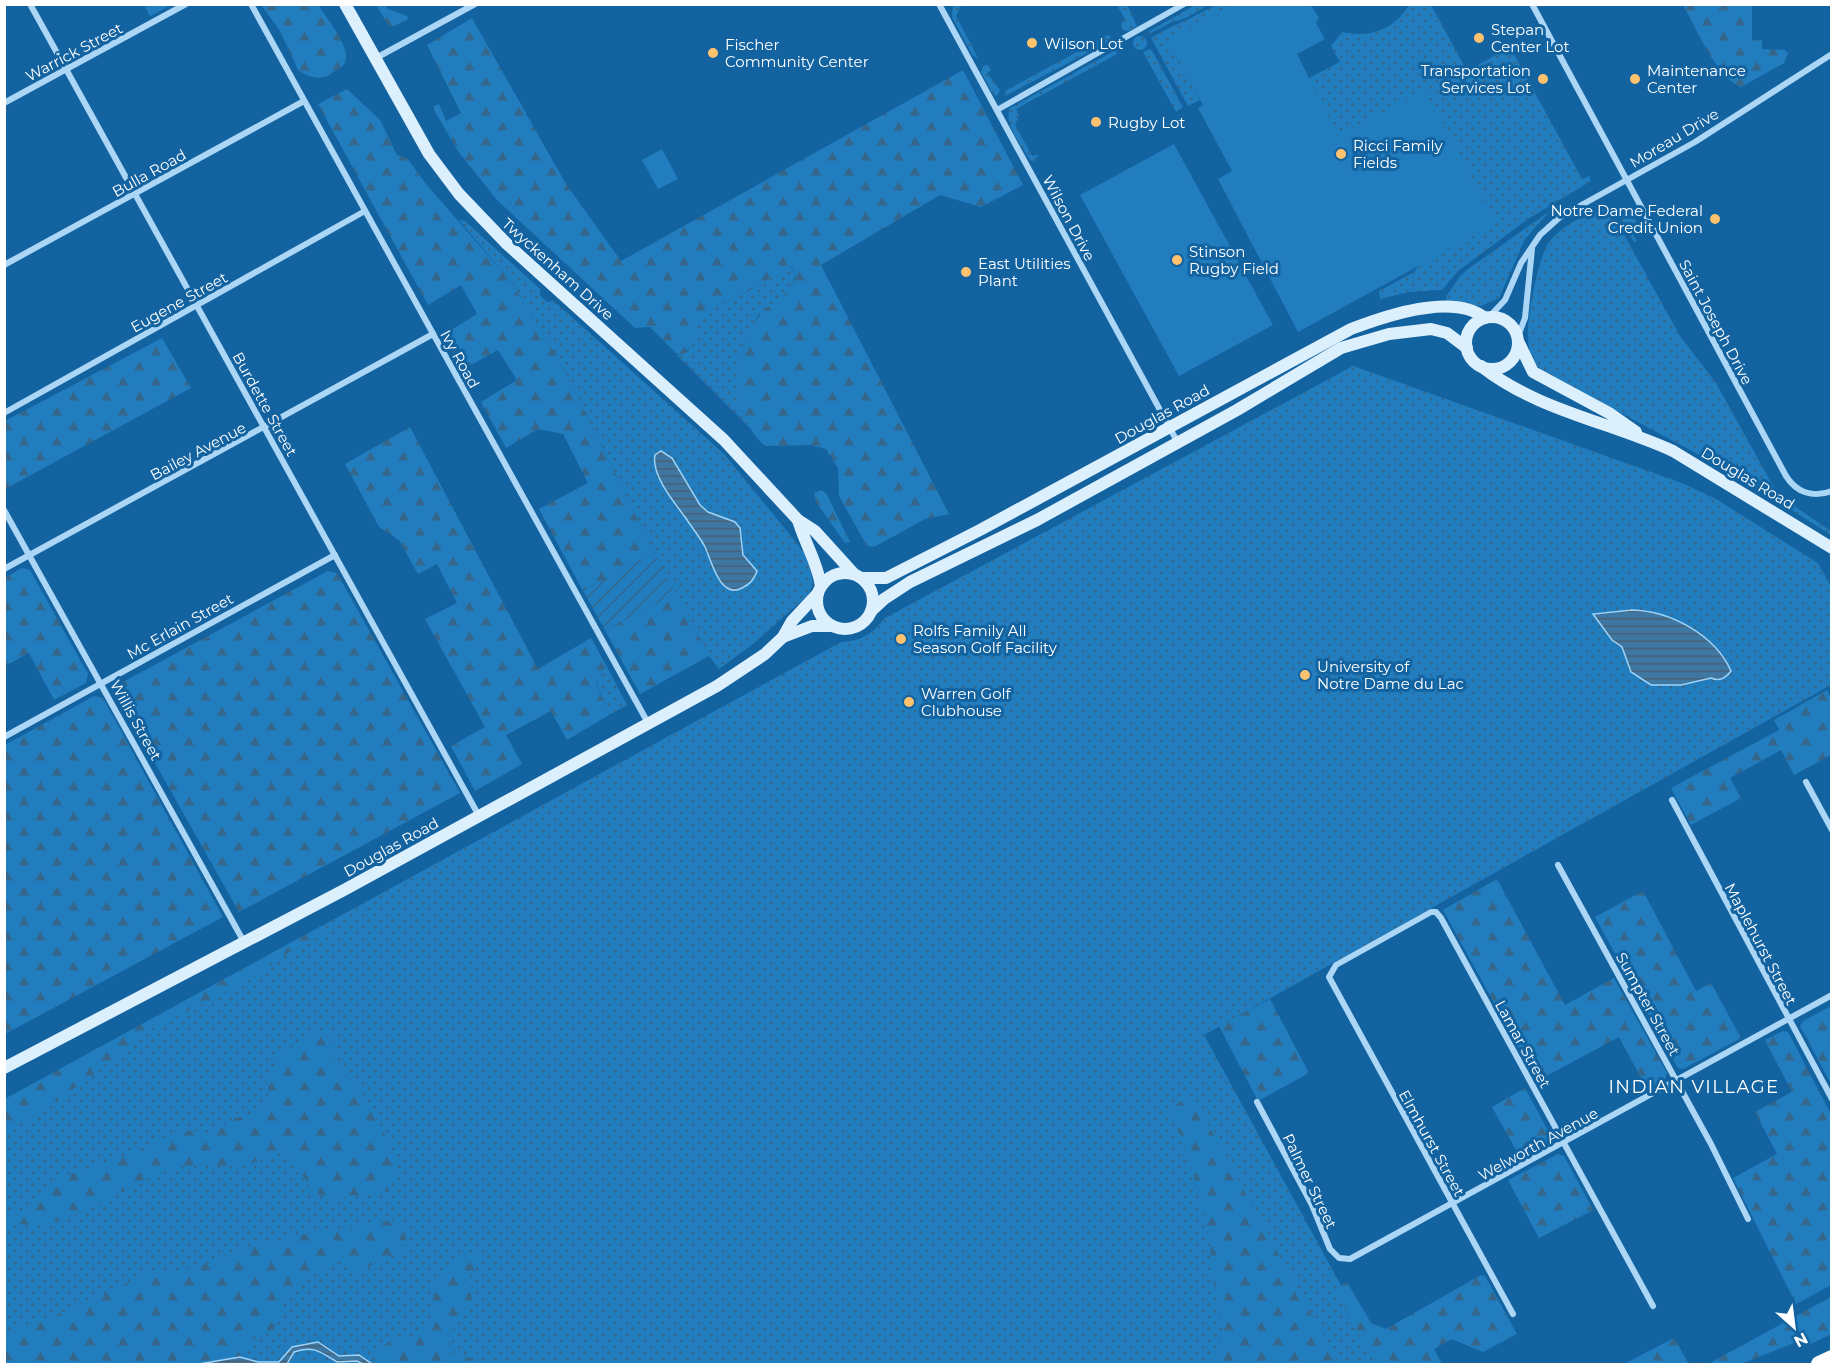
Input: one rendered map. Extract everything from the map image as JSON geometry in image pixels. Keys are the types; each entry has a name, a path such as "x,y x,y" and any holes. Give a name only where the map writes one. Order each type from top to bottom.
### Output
{"highway":[{"path":"1819,1365 1832,1358"}],"street":[{"name":"Burdette Street","path":"30,4 479,816"},
{"name":"Warrick Street","path":"4,103 186,4"},
{"name":"Ivy Road","path":"251,4 648,724"},
{"name":"Twyckenham Drive","path":"345,4 429,154 482,220 724,440 798,520 815,531 857,576"},
{"path":"376,58 475,4"},
{"name":"Wilson Drive","path":"939,4 1178,443"},
{"path":"997,110 1184,4"},
{"name":"Saint Joseph Drive","path":"1532,4 1790,482 1798,490 1810,494 1832,491"},
{"name":"Moreau Drive","path":"1487,317 1505,300 1521,263 1540,236 1560,217 1695,142 1832,54"},
{"name":"Bulla Road","path":"4,265 304,101"},
{"name":"Eugene Street","path":"4,413 365,211"},
{"path":"1518,339 1510,324 1497,317 1487,317 1472,326 1466,341 1474,362 1489,369 1507,364 1517,350 1525,318 1533,246"},
{"name":"Douglas Road","path":"857,576 886,578 1322,343 1379,318 1413,309 1444,307 1478,312 1487,317"},
{"path":"871,611 872,593 857,576 836,575 820,590 818,608 821,616 832,626 851,628 866,619 884,599 910,582 1037,520 1178,443 1315,363 1360,341 1389,333 1431,329 1447,333 1467,348"},
{"name":"Bailey Avenue","path":"4,569 433,334"},
{"name":"Douglas Road","path":"1518,339 1533,372 1609,414 1647,439 1730,483 1832,548"},
{"name":"Douglas Road","path":"1481,366 1517,389 1603,426 1647,439"},
{"name":"Willis Street","path":"4,510 102,682 244,942"},
{"name":"Twyckenham Drive","path":"798,520 803,540 817,562 820,590"},
{"name":"Mc Erlain Street","path":"4,736 335,555"},
{"name":"Douglas Road","path":"783,637 792,621 820,590"},
{"name":"Douglas Road","path":"4,1068 244,942 648,724 742,671 783,637 812,626 832,626"},
{"path":"1806,782 1832,830"},
{"name":"Maplehurst Street","path":"1672,800 1832,1099"},
{"name":"Sumpter Street","path":"1558,866 1677,1081 1748,1219"},
{"name":"Lamar Street","path":"1331,982 1330,970 1336,965 1431,912 1436,912 1653,1306"},
{"name":"Elmhurst Street","path":"1331,982 1513,1314"},
{"name":"Welworth Avenue","path":"1350,1259 1832,995"},
{"name":"Palmer Street","path":"1257,1102 1312,1205 1330,1249 1339,1258 1350,1259"}],"green space":[{"name":"Ricci Family Fields","path":"1234,4 1311,5 1319,18 1316,23 1325,39 1297,54 1338,136 1424,90 1497,223 1298,332 1218,179 1232,171 1198,108 1203,105 1167,40"},
{"path":"144,5 171,5 150,16"},
{"path":"376,5 385,5 388,9 407,16 408,19 389,26"},
{"path":"953,5 961,5 956,16 978,58 973,56 952,17"},
{"path":"1117,5 1127,5 1137,26 1128,31 1123,30 1121,25 1125,19"},
{"path":"1195,5 1208,5 1188,17 1149,34 1148,32"},
{"path":"1215,5 1234,5 1168,41 1200,100 1188,106 1151,38"},
{"path":"1409,5 1431,5 1467,71 1510,47 1582,179 1589,176 1591,181 1528,219 1458,271 1442,290 1409,292 1380,299 1379,291 1414,272 1418,266 1338,136 1307,79 1340,62 1331,46 1342,32 1362,34 1380,30 1396,21"},
{"path":"1683,5 1752,5 1752,40 1762,40 1762,49 1785,50 1788,53 1784,63 1741,87 1732,82 1716,63"},
{"path":"262,6 319,6 338,34 345,51 344,64 325,77 313,77 298,70 280,31"},
{"path":"472,18 566,184 621,261 963,70 1023,185 981,207 940,195 821,265 949,514 925,519 874,547 867,546 839,496 838,468 826,449 811,445 766,446 760,442 749,426 736,387 739,364 758,318 763,311 785,295 793,283 796,274 791,266 744,293 704,312 699,318 694,343 684,354 677,354 650,327 635,328 497,200 458,151 434,110 434,106 439,104 446,121 461,113 427,45"},
{"path":"1108,35 1111,37 1110,41 1005,96 1005,91"},
{"path":"1140,36 1145,38 1147,43 1145,48 1140,50 1135,48 1133,43 1135,38"},
{"path":"1151,49 1183,107 1176,112 1143,52"},
{"path":"1116,50 1117,54 1016,109 1019,116 1015,125 1032,156 1039,155 1034,161 1030,160 1011,128 1010,108"},
{"path":"988,65 991,70 987,73 1000,90 997,96 993,94 981,72 983,66"},
{"path":"347,89 380,120 397,155 407,158 426,184 511,282 562,365 654,553 583,591 539,509 588,483 563,434 538,429 506,448 481,402 517,380 498,350 462,370 443,335 477,314 461,285 428,305 318,104"},
{"name":"Stinson Rugby Field","path":"1174,144 1273,325 1179,376 1080,195"},
{"path":"662,149 678,179 658,189 642,160"},
{"path":"1607,204 1680,336 1716,383 1778,495 1831,531 1831,535 1735,474 1544,372 1535,362 1529,345 1529,319 1537,275 1545,250 1549,242 1561,230"},
{"path":"1619,205 1630,211 1639,226 1634,236 1637,241 1634,242 1618,213"},
{"path":"1550,211 1525,239 1499,298 1481,306 1447,301 1446,297 1460,276 1468,269"},
{"path":"459,220 465,221 540,289 540,295 547,302 554,301 724,454 808,557 813,585 807,596 753,644 719,669 709,656 654,553 562,365 511,282","holes":["672,458 700,505 742,534 743,555 753,566 716,575 703,544 671,497"]},
{"path":"790,266 796,274 789,294 758,316 744,346 736,382 750,428 677,355 690,349 697,323 704,311 748,291"},
{"path":"162,338 191,388 5,489 5,421"},
{"name":"University of Notre Dame du Lac","path":"1353,366 1682,483 1716,499 1818,563 1831,586 1831,685 1204,1035 1384,1364 5,1364 5,1099 841,642 866,636 885,618"},
{"path":"410,427 538,669 591,638 606,665 596,683 609,715 567,740 551,711 506,735 522,764 475,791 451,746 485,727 425,619 457,603 437,564 418,574 399,540 379,527 345,464"},
{"path":"821,490 826,493 850,542 845,543 816,502 814,493"},
{"path":"654,553 676,593 605,630 583,591"},
{"path":"22,568 30,570 88,674 86,683 54,700 29,653 5,666 5,578"},
{"path":"328,571 337,573 460,793 239,912 116,694 121,683"},
{"path":"676,593 709,656 640,694 605,630"},
{"path":"606,665 627,705 609,715 596,683"},
{"path":"1827,690 1831,698 1831,755 1794,775 1781,750 1730,778 1741,798 1691,825 1671,788 1779,730 1774,720"},
{"path":"94,696 103,698 223,917 5,1034 5,745"},
{"path":"1497,879 1565,1005 1614,978 1667,1073 1665,1079 1647,1089 1619,1037 1537,1081 1443,910"},
{"path":"1643,891 1696,991 1711,983 1741,1038 1683,1069 1678,1068 1595,917"},
{"path":"325,924 327,931 288,953 240,986 143,1033 89,1078 5,1132 5,1099"},
{"path":"1270,999 1309,1073 1258,1101 1219,1026"},
{"path":"1831,1006 1831,1084 1800,1026 1803,1021"},
{"path":"315,1031 326,1031 333,1037 334,1059 343,1076 354,1081 383,1131 399,1170 388,1191 336,1198 315,1194 287,1150 272,1153 253,1163 227,1167 201,1163 176,1168 149,1177 73,1216 47,1225 5,1224 5,1217 24,1212 36,1205 55,1178 136,1153 180,1129 211,1135 235,1118 255,1114 271,1103 267,1082 278,1067 279,1056"},
{"path":"1783,1031 1788,1032 1831,1114 1831,1285 1796,1304 1733,1178 1777,1154 1755,1112 1792,1092 1765,1040"},
{"path":"1525,1088 1551,1136 1550,1143 1521,1159 1492,1107"},
{"path":"1192,1095 1339,1364 1211,1364 1223,1336 1220,1307 1210,1266 1211,1246 1196,1182 1170,1108"},
{"path":"1558,1154 1564,1156 1593,1210 1539,1238 1508,1180"},
{"path":"383,1221 402,1222 406,1234 405,1253 387,1258 358,1272 341,1261 305,1278 289,1292 275,1326 250,1343 240,1357 199,1364 5,1364 4,1333 53,1316 123,1286 144,1271 159,1270 176,1274 260,1244 313,1232"},
{"path":"468,1252 479,1253 483,1260 470,1275 471,1300 450,1335 451,1353 494,1364 368,1364 388,1343 419,1335 430,1326 433,1313 431,1289 457,1260"},
{"path":"1481,1275 1485,1276 1517,1334 1483,1352 1452,1339 1434,1349 1442,1364 1375,1364 1334,1289 1347,1282 1371,1323 1386,1329"},
{"path":"1831,1297 1831,1334 1807,1346 1794,1343 1741,1364 1708,1364"},
{"path":"1674,1338 1689,1364 1626,1364 1626,1363"}],"shaded area":[{"path":"661,451 672,458 700,505 708,512 735,522 740,528 743,555 757,571 753,579 742,588 734,590 727,588 717,576 704,545 670,496 656,471 655,455"},
{"path":"1632,610 1662,615 1690,627 1714,646 1731,671 1720,679 1711,678 1681,685 1651,685 1631,672 1622,647 1612,640 1593,614"},
{"path":"318,1342 339,1356 359,1355 372,1364 357,1361 337,1362 312,1349 306,1349 294,1352 287,1364 199,1364 240,1357 258,1362 279,1362 292,1347"}],"place":[{"name":"Stepan Center Lot","path":"1479,38"},
{"name":"Wilson Lot","path":"1032,43"},
{"name":"Fischer Community Center","path":"713,53"},
{"name":"Transportation Services Lot","path":"1543,79"},
{"name":"Maintenance Center","path":"1635,79"},
{"name":"Rugby Lot","path":"1096,122"},
{"name":"Ricci Family Fields","path":"1341,154"},
{"name":"Notre Dame Federal Credit Union","path":"1715,219"},
{"name":"Stinson Rugby Field","path":"1177,260"},
{"name":"East Utilities Plant","path":"966,272"},
{"name":"Rolfs Family All Season Golf Facility","path":"901,639"},
{"name":"University of Notre Dame du Lac","path":"1305,675"},
{"name":"Warren Golf Clubhouse","path":"909,702"}],"district":[{"name":"INDIAN VILLAGE","path":"1694,1087"}]}
